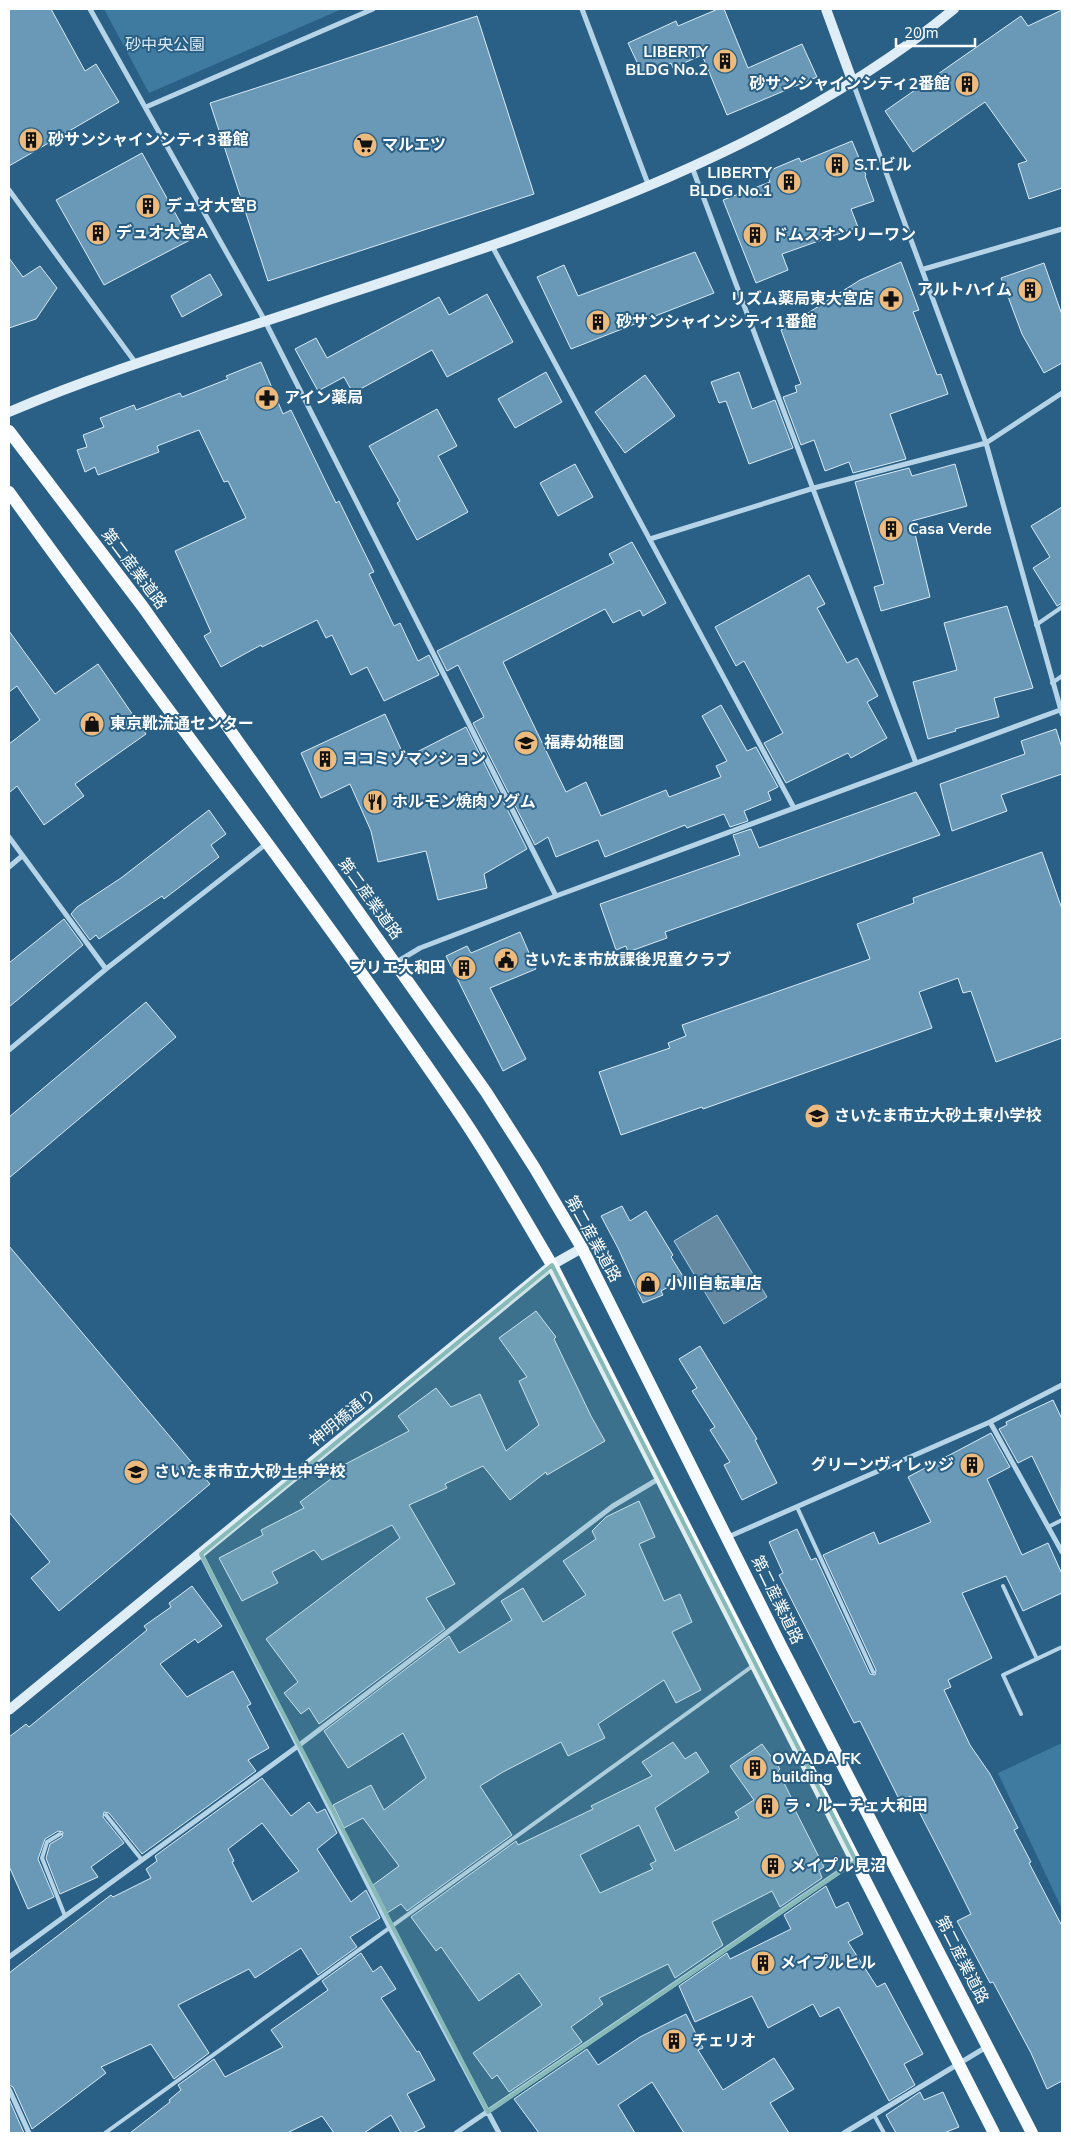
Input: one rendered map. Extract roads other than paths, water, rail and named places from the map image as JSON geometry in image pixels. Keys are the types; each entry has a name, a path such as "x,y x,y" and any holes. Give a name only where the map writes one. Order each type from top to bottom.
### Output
{"main road":[{"name":"第二産業道路","path":"9,431 143,607 486,1092 534,1167 582,1248 781,1646 1032,2133"},
{"path":"9,492 459,1112 552,1265 994,2133"}],"street":[{"path":"90,9 265,321 556,896"},
{"path":"146,108 373,9"},
{"path":"582,9 648,184"},
{"path":"395,963 420,948 556,896 916,763 1061,712 986,443 924,269 826,9"},
{"path":"9,412 135,362 265,321 568,217 692,166 799,115 853,83 954,9"},
{"path":"692,166 916,763"},
{"path":"9,190 135,362"},
{"path":"924,269 1062,229"},
{"path":"491,244 794,808"},
{"path":"650,539 814,488 986,443 1062,394"},
{"path":"9,837 106,969"},
{"path":"9,1050 106,969 266,844"},
{"path":"9,868 22,856"},
{"name":"神明橋通り","path":"9,1710 552,1265 582,1248"},
{"path":"728,1537 990,1422 1062,1385"},
{"path":"990,1422 1062,1552"},
{"path":"9,1957 298,1746 613,1506 660,1478"},
{"path":"201,1554 390,1928 499,2133"},
{"path":"456,2133 856,1861"},
{"path":"844,2133 988,2045"},
{"path":"9,2089 29,2133"}],"lane":[{"path":"1036,625 1062,607"},
{"path":"1052,682 1062,676"},
{"path":"797,1507 873,1672"},
{"path":"1048,1527 1062,1520"},
{"path":"1003,1586 1037,1659"},
{"path":"1021,1714 1003,1675 1062,1647"},
{"path":"105,2133 755,1664"},
{"path":"106,1815 142,1860"},
{"path":"60,1834 47,1842 42,1858 65,1916"},
{"path":"874,2114 884,2133"}],"place":[{"name":"LIBERTY BLDG No.2","path":"725,61"},
{"name":"砂サンシャインシティ2番館","path":"967,84"},
{"name":"砂サンシャインシティ3番館","path":"31,140"},
{"name":"マルエツ","path":"365,145"},
{"name":"S.T.ビル","path":"837,165"},
{"name":"LIBERTY BLDG No.1","path":"789,182"},
{"name":"デュオ大宮B","path":"148,206"},
{"name":"デュオ大宮A","path":"98,233"},
{"name":"ドムスオンリーワン","path":"755,235"},
{"name":"アルトハイム","path":"1030,290"},
{"name":"リズム薬局東大宮店","path":"891,299"},
{"name":"砂サンシャインシティ1番館","path":"598,322"},
{"name":"アイン薬局","path":"267,398"},
{"name":"Casa Verde","path":"891,529"},
{"name":"東京靴流通センター","path":"92,724"},
{"name":"福寿幼稚園","path":"526,743"},
{"name":"ヨコミゾマンション","path":"325,759"},
{"name":"ホルモン焼肉ソグム","path":"375,802"},
{"name":"さいたま市放課後児童クラブ","path":"506,960"},
{"name":"プリエ大和田","path":"464,968"},
{"name":"さいたま市立大砂土東小学校","path":"817,1116"},
{"name":"小川自転車店","path":"648,1284"},
{"name":"グリーンヴィレッジ","path":"972,1465"},
{"name":"さいたま市立大砂土中学校","path":"136,1472"},
{"name":"OWADA FK building","path":"755,1768"},
{"name":"ラ・ルーチェ大和田","path":"767,1806"},
{"name":"メイプル見沼","path":"773,1866"},
{"name":"メイプルヒル","path":"763,1963"},
{"name":"チェリオ","path":"674,2041"}],"park label":[{"name":"砂中央公園","path":"165,45"}]}
